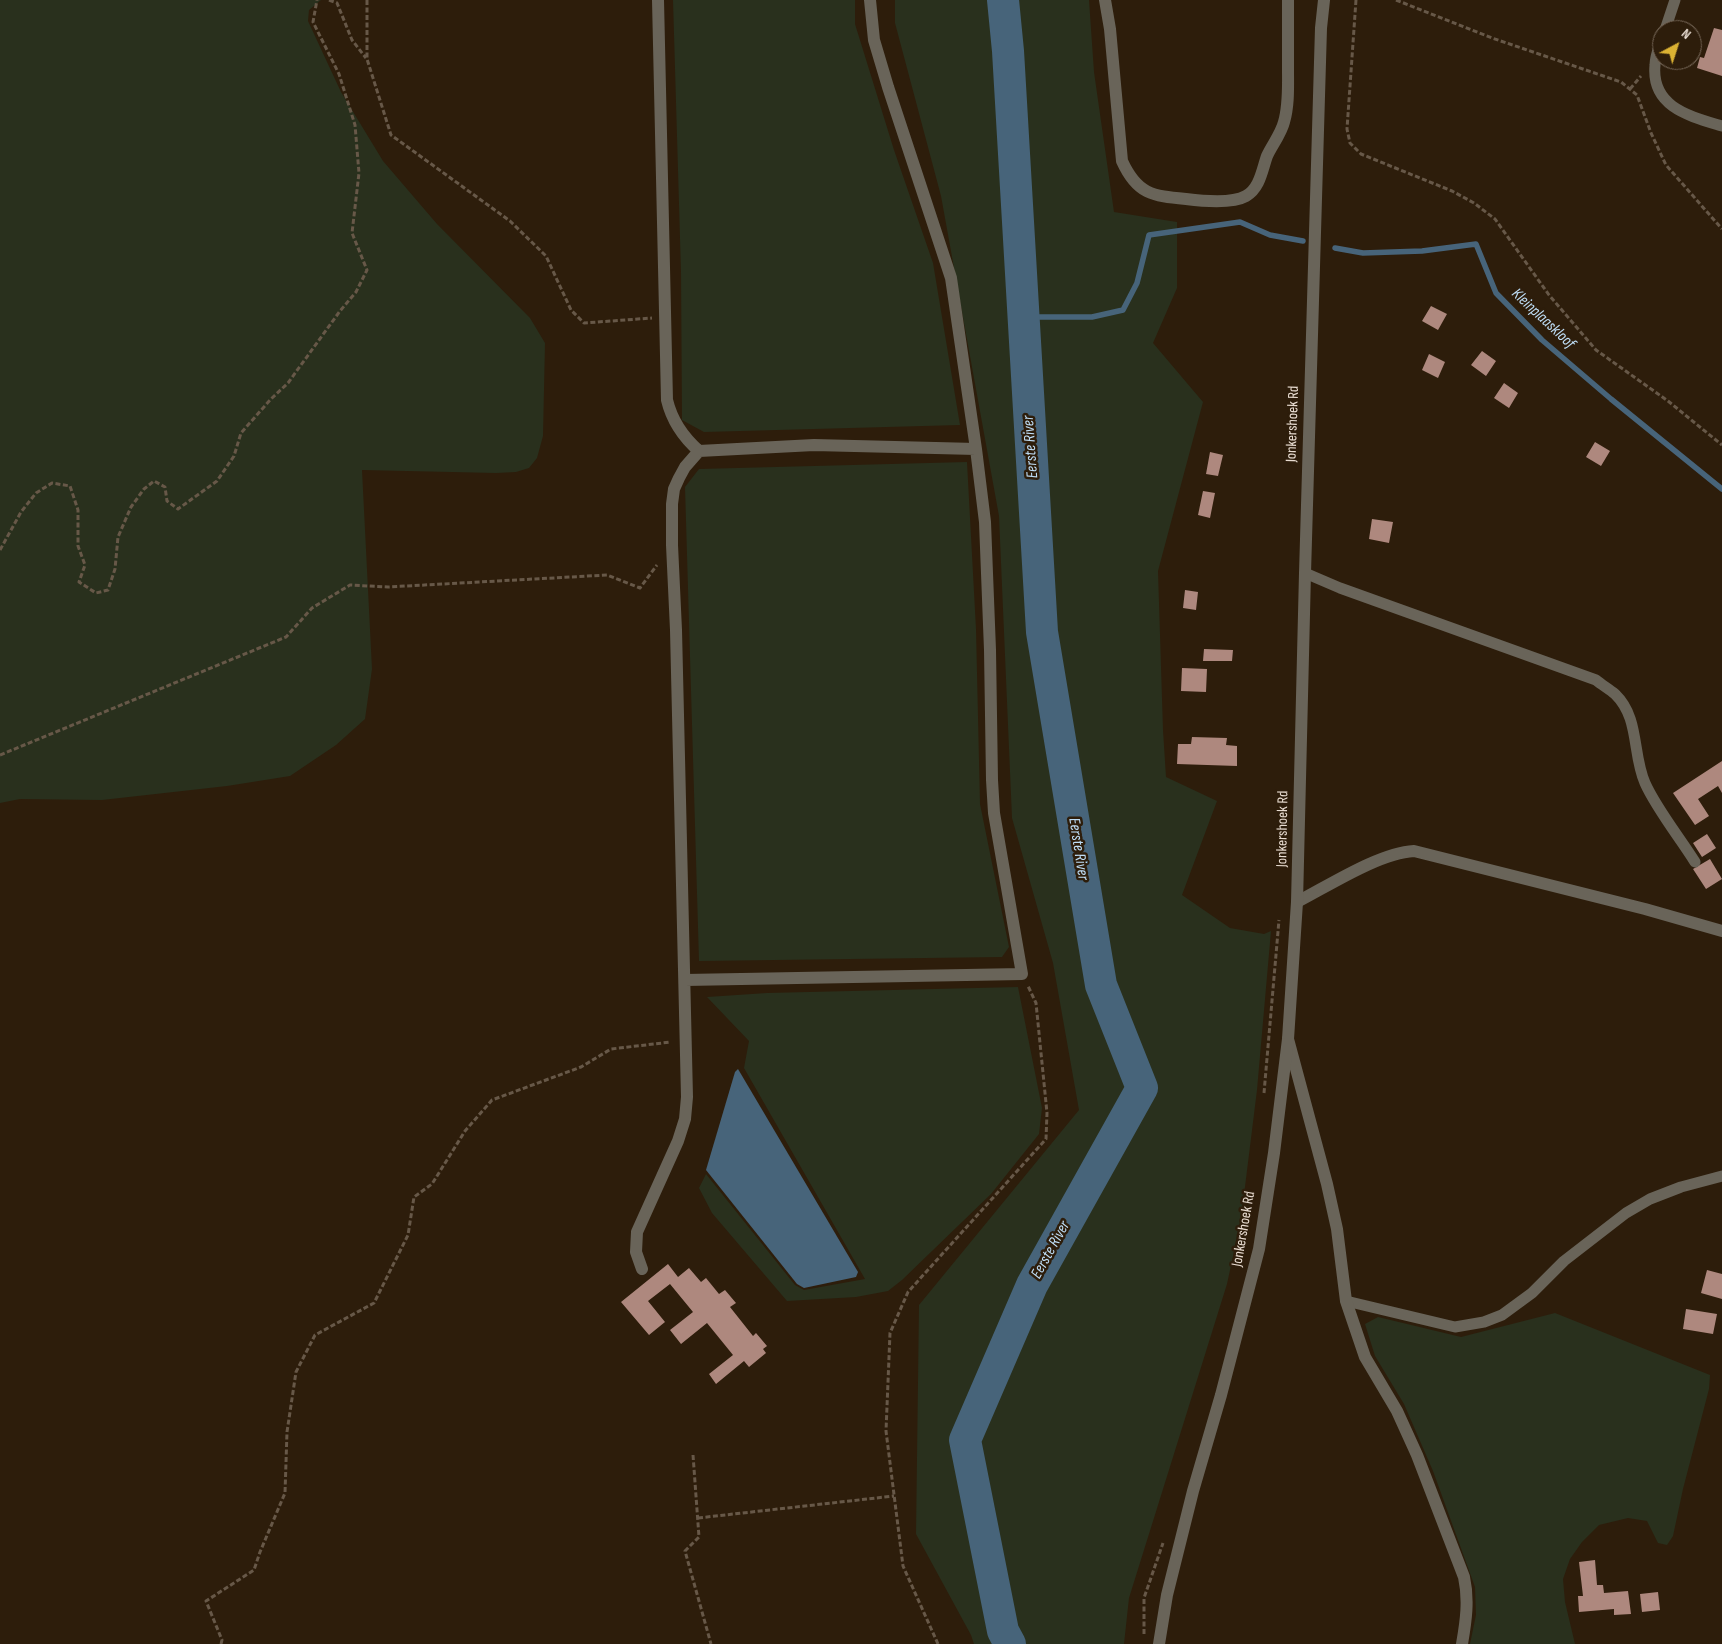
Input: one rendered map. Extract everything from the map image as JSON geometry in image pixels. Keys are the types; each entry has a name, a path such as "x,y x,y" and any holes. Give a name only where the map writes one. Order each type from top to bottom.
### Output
{"street":[{"path":"658,0 667,400 670,415 690,443 699,451 814,445 976,449"},
{"path":"685,980 1022,974 994,805 985,522 951,278 882,68 874,40 870,0"},
{"path":"1105,0 1110,29 1122,161 1128,176 1135,184 1162,197 1219,200 1237,199 1252,192 1259,181 1270,149 1284,125 1288,88 1288,0"},
{"name":"Jonkershoek Rd","path":"1159,1644 1167,1595 1259,1249 1274,1152 1288,1039 1297,902 1305,573 1324,0"},
{"path":"642,1269 636,1252 637,1232 678,1141 685,1119 687,1098 672,504 674,490 685,467 699,451"},
{"path":"1297,902 1378,860 1400,852 1414,851 1645,909 1722,931"},
{"path":"1288,1039 1327,1184 1337,1229 1346,1300 1364,1357 1397,1411 1413,1446 1464,1577 1467,1592 1462,1644"}],"lane":[{"path":"1668,20 1675,0"},
{"path":"1654,70 1658,91 1677,110 1691,117 1722,126"},
{"path":"1305,573 1340,588 1596,680 1615,694 1630,714 1635,733 1638,764 1646,785 1695,862"},
{"path":"1346,1300 1455,1327 1484,1322 1502,1315 1532,1293 1564,1261 1626,1213 1650,1199 1681,1187 1722,1176"}],"path":[{"path":"0,550 21,512 36,493 52,483 70,486 78,510 78,546 85,565 79,582 96,593 108,590 115,569 118,537 131,507 144,490 154,481 165,487 167,501 178,508 217,481 234,456 241,434 271,399 288,384 340,311 356,292 367,270 352,233 359,173 355,125 339,74 312,22 317,0"},
{"path":"329,0 337,3 352,40 367,59"},
{"path":"367,0 367,59 391,135 510,222 546,256 571,310 584,323 639,318 665,319"},
{"path":"1356,0 1347,129 1350,143 1361,154 1452,191 1474,203 1495,219 1549,295 1596,350 1668,401 1722,445"},
{"path":"1396,0 1492,38 1621,82 1637,95 1666,165 1722,229"},
{"path":"0,755 286,637 312,608 350,585 388,587 607,575 640,588 672,545"},
{"path":"1264,1102 1279,915"},
{"path":"938,1644 903,1566 886,1431 890,1333 908,1292 1046,1138 1047,1112 1036,1003 1022,974"},
{"path":"221,1644 222,1640 206,1600 254,1570 285,1494 287,1432 296,1372 315,1335 374,1303 408,1235 414,1196 432,1184 465,1132 492,1100 581,1067 611,1049 686,1040"},
{"path":"693,1455 699,1537 685,1551 707,1624 711,1644"},
{"path":"698,1518 894,1496"},
{"path":"1144,1635 1144,1598 1163,1542"}],"green space":[{"path":"0,0 321,0 309,10 308,21 341,92 383,161 437,224 530,318 545,343 543,436 537,458 529,468 516,472 496,473 362,470 372,669 365,719 336,745 290,776 227,786 102,800 20,799 0,803"},
{"path":"673,0 855,0 855,24 894,150 933,263 960,425 704,432 682,420 681,272"},
{"path":"895,0 1089,0 1094,72 1114,212 1177,222 1177,288 1153,343 1203,402 1158,571 1166,777 1217,801 1182,895 1230,928 1264,934 1271,931 1257,1090 1241,1219 1227,1284 1129,1598 1124,1644 974,1644 971,1635 916,1534 919,1305 1079,1110 1053,963 1012,818 999,516 941,196 895,23"},
{"path":"967,462 976,629 980,804 1009,947 1002,957 699,961 685,487 699,469"},
{"path":"1018,987 1042,1108 1039,1134 991,1194 902,1280 888,1291 856,1297 787,1301 712,1213 699,1188 706,1174 795,1285 804,1290 865,1279 744,1068 749,1041 707,997 767,993"},
{"path":"1555,1313 1710,1375 1709,1389 1673,1536 1667,1545 1658,1543 1647,1521 1628,1518 1599,1525 1582,1542 1570,1559 1563,1579 1565,1602 1575,1644 1470,1644 1476,1615 1475,1587 1433,1471 1404,1404 1375,1356 1365,1324 1378,1317 1461,1337"}],"water":[{"path":"738,1069 858,1272 856,1277 804,1288 797,1284 706,1170 735,1072"}],"building":[{"path":"1714,28 1722,30 1722,76 1702,70 1702,58 1704,58"},
{"path":"1431,306 1447,314 1438,330 1422,321"},
{"path":"1482,351 1496,361 1486,376 1471,365"},
{"path":"1429,354 1445,362 1438,378 1422,370"},
{"path":"1504,383 1518,393 1509,408 1494,398"},
{"path":"1595,442 1610,451 1601,466 1586,457"},
{"path":"1210,452 1223,455 1218,476 1206,474"},
{"path":"1203,491 1215,493 1210,518 1198,515"},
{"path":"1372,519 1393,522 1389,543 1369,539"},
{"path":"1185,590 1198,592 1196,610 1183,608"},
{"path":"1204,649 1233,650 1232,661 1203,661"},
{"path":"1182,668 1207,669 1206,692 1181,691"},
{"path":"1192,737 1227,738 1226,745 1237,746 1237,766 1177,764 1178,744 1191,744"},
{"path":"1722,761 1722,793 1718,786 1698,799 1709,816 1695,825 1673,793"},
{"path":"1707,834 1716,848 1702,857 1693,843"},
{"path":"1710,859 1722,879 1706,889 1693,869"},
{"path":"668,1264 678,1277 689,1268 701,1282 706,1278 719,1294 725,1290 736,1303 730,1307 753,1336 756,1333 767,1346 763,1349 766,1353 749,1367 744,1361 716,1384 709,1374 733,1355 707,1323 681,1344 670,1330 693,1312 670,1284 648,1301 665,1322 649,1335 621,1302"},
{"path":"1707,1270 1722,1274 1722,1299 1701,1293"},
{"path":"1686,1309 1717,1314 1713,1334 1683,1329"},
{"path":"1595,1560 1597,1585 1603,1585 1604,1593 1628,1591 1631,1614 1614,1615 1614,1609 1579,1612 1578,1596 1583,1596 1579,1562"},
{"path":"1658,1592 1660,1610 1642,1612 1640,1594"}],"waterway":[{"name":"Eerste River","path":"1003,0 1008,51 1042,632 1101,985 1142,1088 1032,1285 965,1440 1003,1631 1010,1644"},
{"name":"Kleinplaaskloof","path":"1024,317 1092,317 1123,310 1137,283 1149,235 1240,222 1270,235 1303,241"},
{"name":"Kleinplaaskloof","path":"1335,248 1363,253 1422,251 1476,244 1496,293 1542,340 1722,489"}]}
